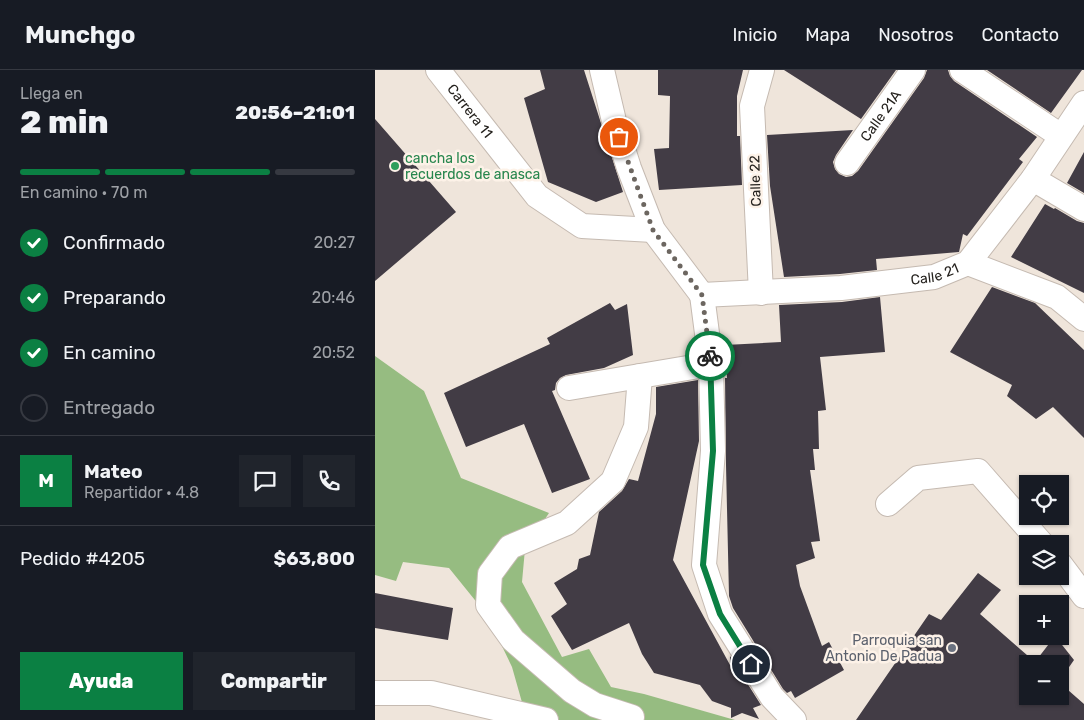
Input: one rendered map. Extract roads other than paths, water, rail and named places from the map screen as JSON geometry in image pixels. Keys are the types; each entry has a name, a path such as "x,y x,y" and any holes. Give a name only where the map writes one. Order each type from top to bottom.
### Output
{"street":[{"name":"Carrera 11","path":"438,70 537,196 582,226 653,230"},
{"path":"602,70 614,121 629,168 653,230 702,295 711,364 713,451 703,565 720,614 772,697 794,720"},
{"path":"614,121 617,70"},
{"name":"Calle 22","path":"761,293 752,106 762,70"},
{"name":"Calle 21A","path":"847,163 913,70"},
{"path":"962,70 1061,136"},
{"name":"Calle 21","path":"702,295 841,288 934,277 968,264 1033,179 1084,103"},
{"path":"1033,179 1084,209"},
{"path":"968,264 1057,297 1084,319"},
{"path":"569,388 711,364"},
{"path":"632,717 595,705 572,691 513,640 488,605 490,574 510,547 567,523 613,481 636,427 640,376"},
{"path":"889,504 918,478 978,471 1034,535"},
{"path":"1069,576 1084,596"},
{"path":"375,693 431,693 546,720"}],"place":[{"name":"cancha los recuerdos de anasca","path":"395,166"},
{"name":"Parroquia san Antonio De Padua","path":"952,648"}]}
